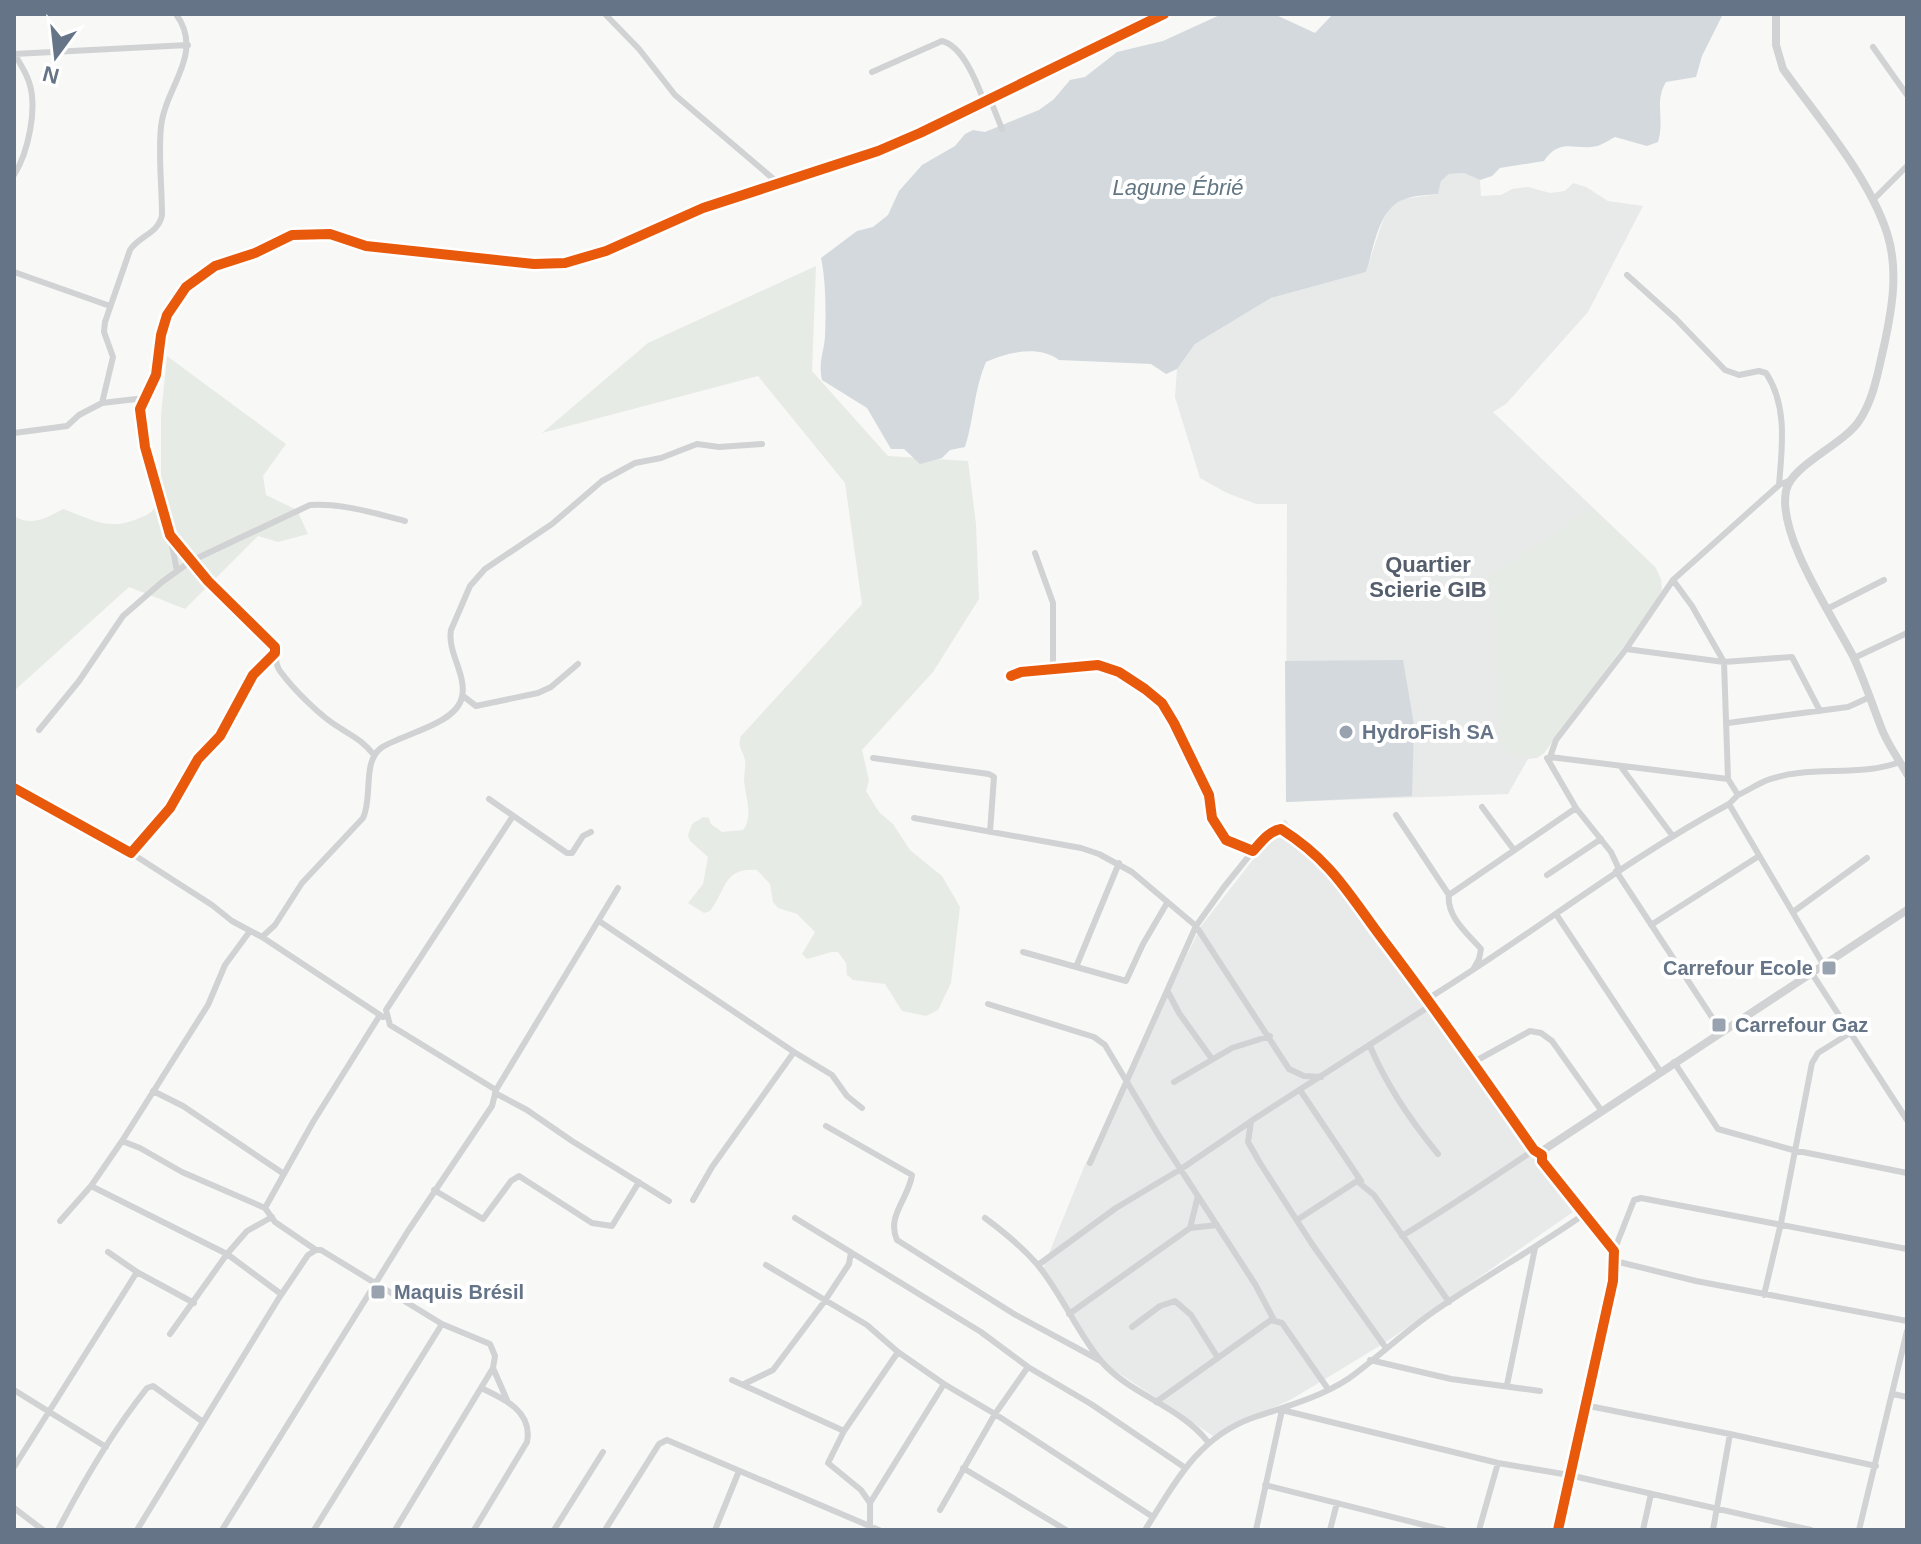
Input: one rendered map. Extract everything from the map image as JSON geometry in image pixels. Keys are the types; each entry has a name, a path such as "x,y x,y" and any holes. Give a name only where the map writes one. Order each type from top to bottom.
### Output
{"street":[{"path":"102,403 113,357 104,332 110,306 136,240 161,223 161,126 187,58 188,45 176,14"},
{"path":"605,14 639,49 675,95 777,182"},
{"path":"177,571 145,447 140,409 156,375 167,315 186,287 215,266 255,253 292,235 330,234 366,246 505,262 561,264 606,251 703,208 878,151 1164,14"},
{"path":"1721,1031 1651,925 1618,870 1611,852 1576,808 1547,758 1556,740 1626,649 1673,580 1779,485 1791,480 1837,444 1859,422 1871,396 1894,292 1887,234 1873,200 1783,69 1776,45 1776,14"},
{"path":"872,72 942,41 949,43 974,74 1002,129"},
{"path":"14,175 28,147 32,102 29,82 14,53 188,45"},
{"path":"1873,47 1907,95"},
{"path":"1873,200 1907,166"},
{"path":"14,272 110,306"},
{"path":"1627,275 1676,319 1725,370 1739,375 1759,371 1766,373 1778,401 1783,435 1779,485"},
{"path":"14,433 67,426 79,415 102,403 145,398"},
{"path":"262,937 275,925 308,877 363,818 368,808 370,767 374,755 382,747 430,727 456,708 463,696 450,637 457,612 470,586 485,569 552,524 602,481 635,463 661,458 697,444 719,447 762,444"},
{"path":"1791,480 1785,495 1792,531 1804,566 1854,658 1884,735 1907,774"},
{"path":"39,730 79,681 123,616 191,561 310,505 325,504 405,521"},
{"path":"170,535 208,581 275,647 278,669 324,717 360,739 374,755"},
{"path":"1035,553 1053,603 1053,668"},
{"path":"1673,580 1692,606 1724,662 1728,779 1738,795"},
{"path":"1827,609 1884,580"},
{"path":"1854,658 1907,633"},
{"path":"1626,649 1724,662 1792,657 1820,711"},
{"path":"131,853 170,808 198,759 220,736 253,675 275,653"},
{"path":"463,696 476,706 538,693 551,687 578,664"},
{"path":"1011,676 1053,668 1098,665 1119,672 1162,703 1209,795 1212,818 1226,840 1253,851"},
{"path":"1728,723 1848,707 1870,697"},
{"path":"1550,757 1728,779"},
{"path":"873,758 994,777 990,832"},
{"path":"1038,1265 1116,1208 1370,1046 1618,870 1672,835 1729,804 1738,795 1767,780 1801,774 1882,769 1900,762"},
{"path":"1620,767 1672,835"},
{"path":"14,788 131,853 383,1017 390,1025 669,1201"},
{"path":"489,799 567,853 572,853 583,836 591,832"},
{"path":"1729,804 1823,964"},
{"path":"1482,807 1514,850"},
{"path":"1449,895 1576,808"},
{"path":"1396,815 1449,895 1448,905 1454,917 1481,949 1472,972"},
{"path":"265,1208 313,1122 513,816"},
{"path":"914,818 1081,848 1119,863 1196,926 1289,1069 1304,1076 1321,1077"},
{"path":"1090,1163 1196,926 1253,851 1275,830 1281,829 1313,851 1341,879 1431,1001 1542,1161 1614,1256 1764,1295 1907,1321"},
{"path":"1547,875 1601,839"},
{"path":"1651,925 1759,856"},
{"path":"1793,912 1867,858"},
{"path":"1076,967 1119,863"},
{"path":"222,1530 434,1190 492,1106 496,1092 618,888"},
{"path":"1023,952 1126,981 1167,903"},
{"path":"1402,1236 1475,1191 1509,1165 1538,1153 1907,910"},
{"path":"1556,914 1660,1071"},
{"path":"599,921 832,1075 847,1096 862,1108"},
{"path":"60,1221 91,1186 122,1141 208,1005 225,965 250,931"},
{"path":"1811,972 1907,1120"},
{"path":"1168,992 1212,1059"},
{"path":"988,1004 1094,1037 1105,1045 1264,1299 1274,1320"},
{"path":"1472,1063 1530,1031 1541,1033 1552,1041 1601,1110"},
{"path":"1764,1295 1812,1063 1818,1053 1850,1033"},
{"path":"1174,1082 1232,1048 1270,1036"},
{"path":"1370,1046 1382,1074 1408,1117 1438,1154"},
{"path":"693,1200 712,1167 794,1052"},
{"path":"1674,1062 1718,1129 1793,1150 1907,1173"},
{"path":"1300,1090 1363,1184 1449,1302"},
{"path":"153,1091 183,1106 284,1174"},
{"path":"1251,1121 1248,1142 1297,1220 1386,1348"},
{"path":"826,1126 912,1175 893,1220 897,1240 1014,1314 1101,1361 1201,1433 1208,1442"},
{"path":"122,1141 182,1172 265,1208 272,1217 316,1250 442,1324 490,1344 495,1353 493,1368 395,1530"},
{"path":"434,1190 483,1219 511,1181 519,1176 592,1223 612,1226 639,1182"},
{"path":"1297,1220 1347,1186 1357,1181 1363,1184"},
{"path":"91,1186 227,1254 281,1294"},
{"path":"1190,1228 1198,1196"},
{"path":"1558,1530 1614,1256 1636,1198 1650,1198 1907,1249"},
{"path":"1145,1530 1184,1467 1208,1442 1251,1419 1282,1410 1350,1377 1449,1302 1583,1215"},
{"path":"170,1334 247,1231 272,1217"},
{"path":"795,1218 991,1338 1028,1367 1091,1404 1184,1467"},
{"path":"985,1218 1038,1265 1101,1361"},
{"path":"1069,1314 1190,1228 1217,1225"},
{"path":"1507,1385 1535,1248"},
{"path":"137,1530 281,1294 308,1255 316,1250"},
{"path":"108,1252 137,1272 194,1303"},
{"path":"744,1384 773,1370 824,1302 851,1260 851,1252"},
{"path":"766,1265 867,1325 898,1352 944,1384 1153,1517"},
{"path":"14,1467 137,1272"},
{"path":"1132,1327 1160,1306 1175,1301 1191,1315 1218,1358"},
{"path":"1156,1402 1268,1320 1282,1323 1328,1389"},
{"path":"314,1530 442,1324"},
{"path":"1859,1530 1907,1331"},
{"path":"874,1528 870,1503 861,1490 828,1463 844,1431 898,1352"},
{"path":"1370,1360 1451,1379 1540,1391"},
{"path":"940,1510 995,1414 1028,1367"},
{"path":"474,1530 527,1442 528,1423 507,1400 493,1368"},
{"path":"732,1380 844,1431"},
{"path":"870,1503 944,1384"},
{"path":"58,1530 106,1447 147,1388 153,1386 203,1422"},
{"path":"481,1388 507,1400"},
{"path":"14,1390 106,1447"},
{"path":"1893,1394 1907,1397"},
{"path":"1584,1405 1876,1466"},
{"path":"1282,1410 1498,1463 1569,1475 1811,1530"},
{"path":"1256,1530 1282,1410"},
{"path":"1713,1530 1730,1434"},
{"path":"605,1530 659,1444 671,1440 874,1528"},
{"path":"554,1530 603,1452"},
{"path":"1479,1530 1498,1463"},
{"path":"963,1468 1066,1530"},
{"path":"715,1530 739,1471"},
{"path":"1265,1485 1444,1530"},
{"path":"1643,1530 1651,1494"},
{"path":"1330,1530 1337,1503"},
{"path":"14,1508 43,1530"},
{"path":"1404,1530 1406,1520"}],"shaded area":[{"path":"1464,173 1480,180 1481,196 1501,195 1512,189 1528,187 1550,193 1565,191 1573,183 1608,201 1643,206 1588,312 1506,404 1493,412 1655,567 1662,590 1544,753 1528,759 1508,794 1286,802 1287,504 1256,504 1200,478 1175,397 1177,369 1195,344 1271,298 1366,272 1390,207 1403,199 1438,194 1441,181 1449,174"},
{"path":"816,266 812,371 888,456 968,461 976,524 979,599 933,672 862,750 869,780 866,791 879,812 893,824 910,850 942,876 960,907 951,983 938,1010 926,1016 902,1011 885,984 853,980 847,975 846,963 838,952 807,959 802,954 815,932 797,914 778,908 773,902 770,884 757,870 746,870 731,876 710,911 704,913 688,903 703,884 708,857 690,841 688,835 692,824 703,817 709,818 711,824 722,832 743,830 748,819 741,736 862,604 845,483 758,376 542,433 648,343"},
{"path":"167,356 286,444 263,476 266,495 297,510 308,534 278,542 258,536 185,609 129,587 14,691 14,516 33,521 63,509 102,523 120,524 152,511 161,487 161,415"},
{"path":"1593,508 1655,567 1661,583 1660,595 1544,753 1526,758 1508,750 1499,741 1493,589 1486,578"},
{"path":"1285,819 1433,1013 1573,1212 1386,1342 1292,1399 1213,1436 1102,1362 1043,1268 1084,1167 1201,926"}],"water":[{"name":"Lagune Ébrié","path":"1222,14 1274,14 1315,33 1333,14 1723,14 1702,56 1696,77 1666,82 1662,89 1658,142 1647,146 1615,137 1597,146 1562,147 1544,161 1500,168 1492,176 1480,180 1464,173 1449,174 1441,181 1438,194 1409,198 1396,203 1389,211 1378,230 1366,272 1271,298 1195,344 1177,369 1166,374 1151,364 1059,360 1033,351 1003,355 986,362 965,447 950,450 942,458 920,464 904,449 891,449 867,408 822,380 825,307 821,258 857,231 873,227 888,215 899,191 922,165 955,146 965,134 973,130 985,132 1039,110 1054,99 1070,80 1085,77 1117,52 1163,41"},
{"name":"HydroFish SA","path":"1403,660 1414,725 1412,796 1286,802 1285,661"}],"cycle path":[{"path":"14,788 131,853 170,808 198,759 220,736 253,675 275,653 275,647 208,581 170,535 145,447 140,409 156,375 167,315 186,287 215,266 255,253 292,235 330,234 366,246 534,264 565,263 606,251 703,208 878,151 1164,14"},
{"path":"1011,676 1021,672 1098,665 1119,672 1162,703 1209,795 1212,818 1226,840 1253,851 1269,834 1281,829 1327,867 1422,992 1534,1150 1542,1155 1542,1161 1614,1251 1613,1281 1558,1530"}],"place":[{"name":"HydroFish SA","path":"1346,732"},
{"name":"Carrefour Ecole","path":"1829,968"},
{"name":"Carrefour Gaz","path":"1719,1025"},
{"name":"Maquis Brésil","path":"378,1292"}],"district":[{"name":"Quartier Scierie GIB","path":"1428,576"}]}
